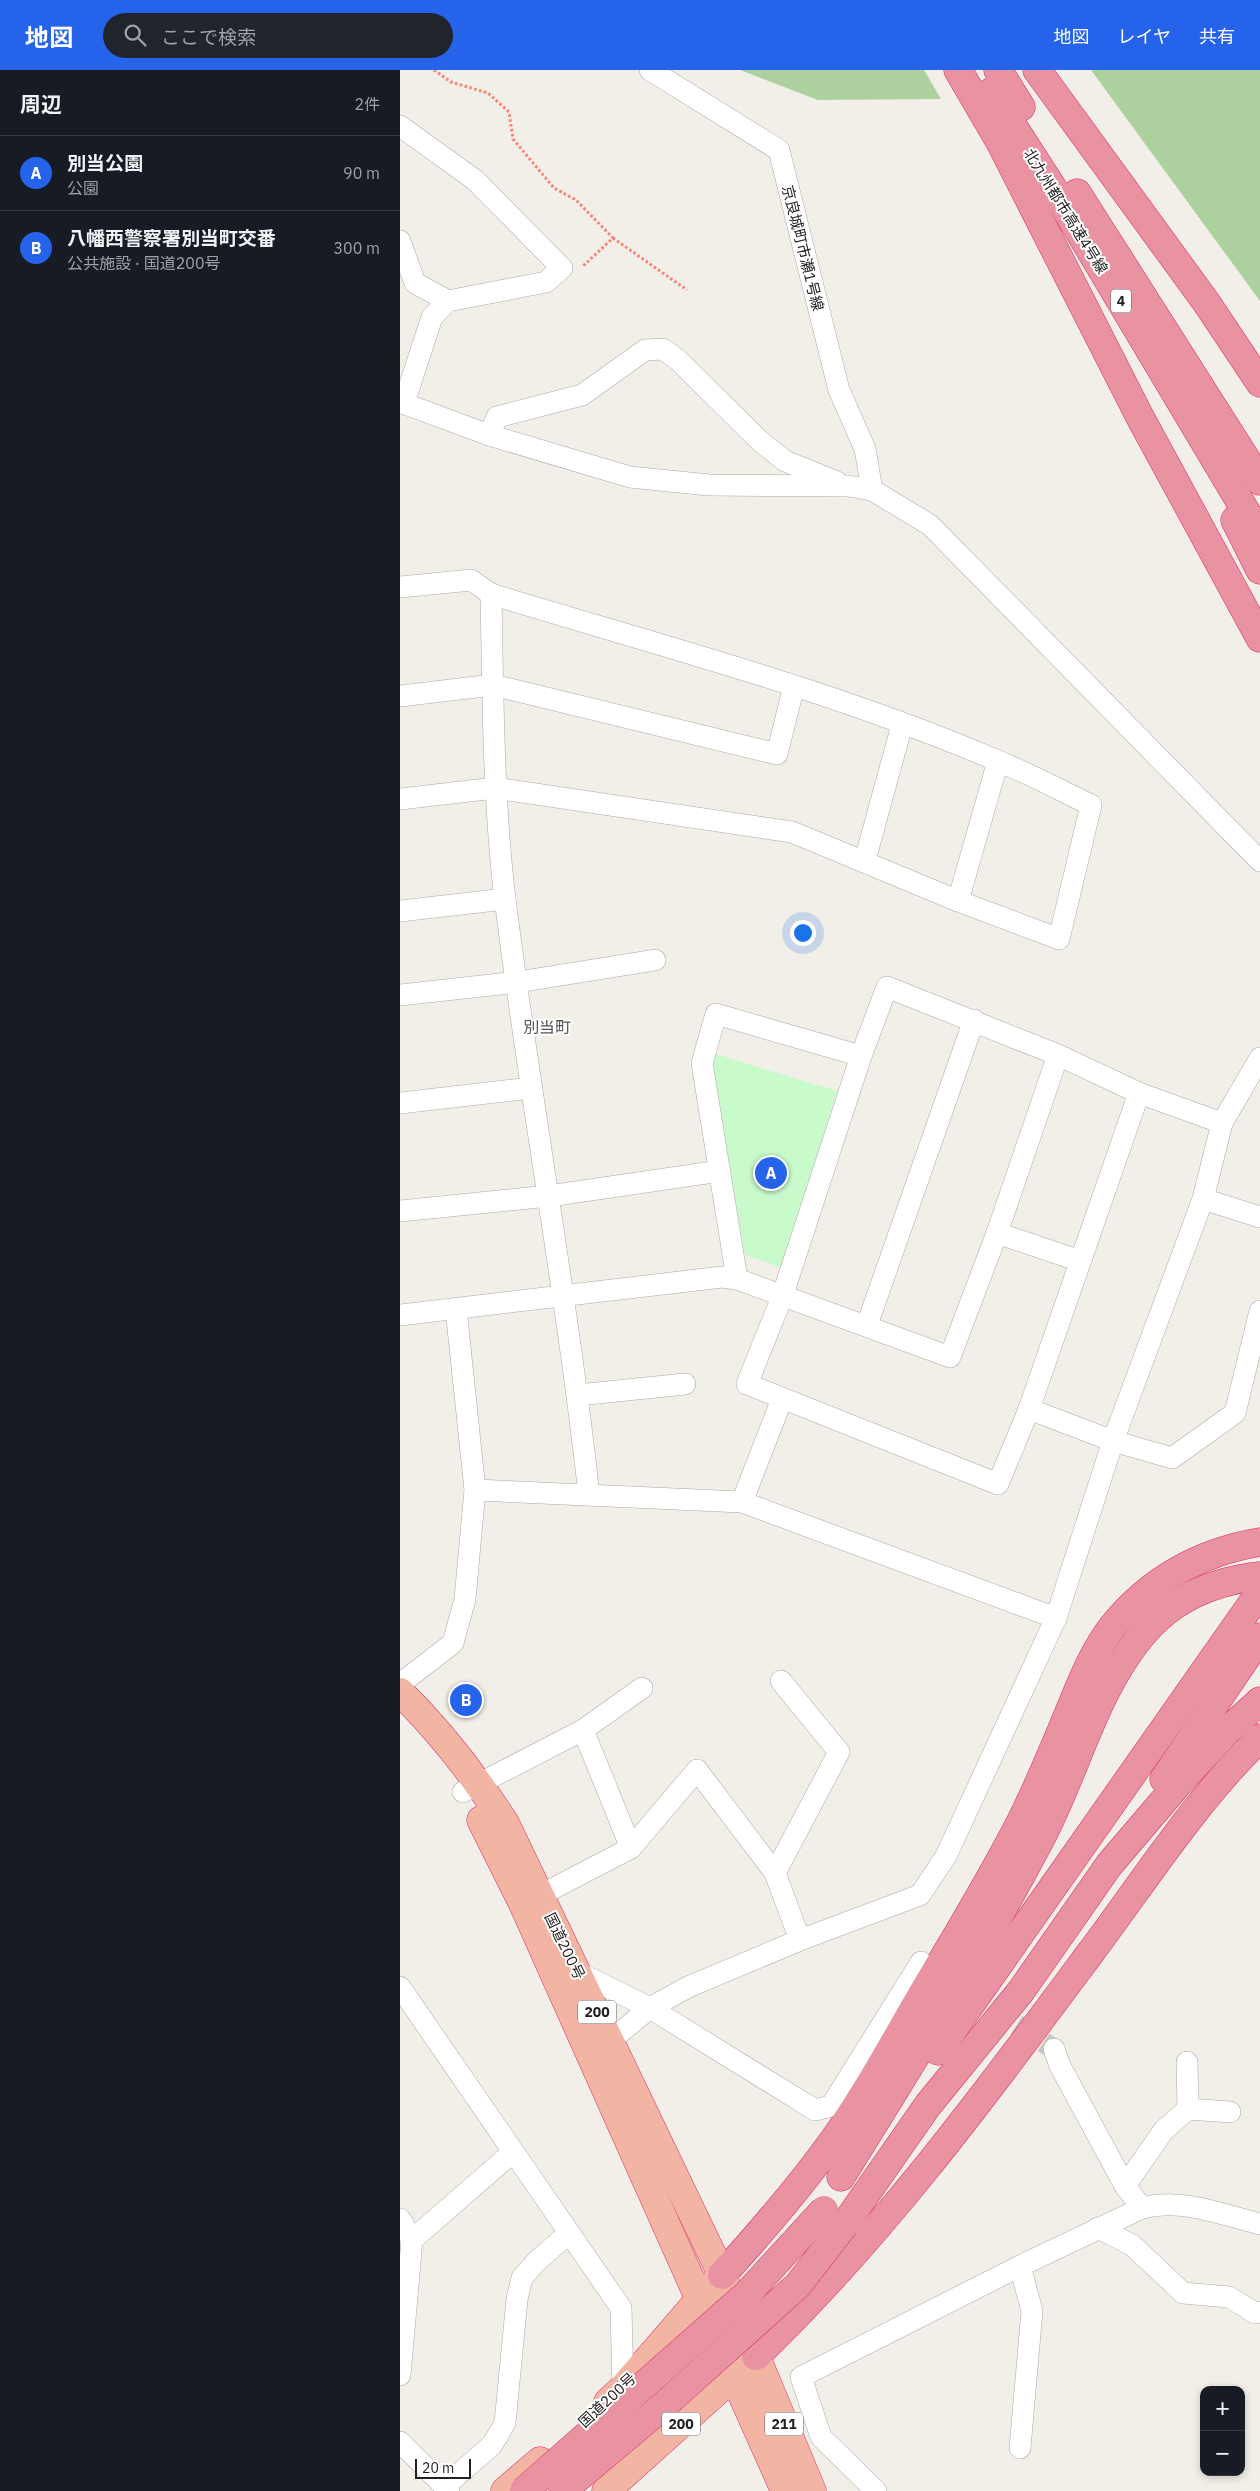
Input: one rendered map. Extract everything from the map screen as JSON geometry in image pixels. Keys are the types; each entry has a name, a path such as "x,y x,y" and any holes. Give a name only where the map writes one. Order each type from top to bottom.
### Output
{"highway":[{"path":"958,70 1000,142 1141,419 1260,638"},
{"name":"北九州都市高速4号線","path":"977,70 1058,196 1260,535"},
{"path":"998,70 1260,481"},
{"path":"1037,70 1161,240 1260,383"},
{"path":"1160,365 1260,570"},
{"path":"722,2275 790,2197 834,2140 868,2086 997,1866 1043,1774 1088,1669 1112,1628 1145,1593 1177,1570 1203,1557 1233,1547 1260,1542"},
{"path":"562,2491 662,2407 798,2285 835,2217 842,2177 930,2032 1030,1859 1066,1785 1109,1685 1123,1659 1142,1634 1163,1614 1189,1596 1217,1583 1259,1589 944,2042 842,2177"},
{"path":"1021,1991 1260,1637"},
{"name":"国道200号","path":"400,1692 452,1747 471,1787"},
{"path":"524,2491 835,2217 1021,1991 1109,1865 1178,1784 1227,1731 1260,1701"},
{"name":"国道200号","path":"400,1717 437,1757 471,1787 505,1823 532,1900 567,1977 733,2377"},
{"path":"756,2356 803,2310 923,2173 1048,2011 1207,1796 1237,1760 1260,1738"},
{"name":"国道200号","path":"567,1977 611,2040 722,2275 756,2356"},
{"name":"国道200号","path":"505,2491 624,2388 699,2298 722,2275"},
{"name":"200","path":"606,2491 756,2356"},
{"name":"211","path":"756,2356 812,2491"},
{"name":"211","path":"733,2377 785,2491"}],"street":[{"name":"京良城町市瀬1号線","path":"650,70 779,150 839,390 865,449 872,490"},
{"path":"400,126 475,180 562,268 546,282 448,301 432,317 402,403 490,435 630,478 709,485 848,486 872,490 930,525 1260,861"},
{"path":"400,241 415,283 448,301"},
{"path":"490,435 496,417 582,395 645,350 663,349 678,360 760,441 785,461 848,486"},
{"path":"400,587 471,580 491,594 794,686 902,725 998,761 1091,805 1059,939 792,832 495,788 400,799"},
{"path":"491,594 495,788 505,898 531,1088 578,1395 589,1495"},
{"path":"400,696 493,685 777,754 794,686"},
{"path":"865,860 902,725"},
{"path":"958,900 998,761"},
{"path":"400,911 505,898"},
{"path":"400,996 518,982 655,960"},
{"path":"1139,1093 1029,1409 998,1484 747,1384 782,1297 861,1056 887,987 1058,1055 1139,1093 1222,1123"},
{"path":"737,1279 702,1064 716,1014 861,1056"},
{"path":"867,1325 974,1020"},
{"path":"400,1315 722,1277 737,1279 782,1297 867,1325 950,1357 997,1233 1058,1055"},
{"path":"611,2040 650,2008 688,1987 800,1940 920,1895 946,1856 1056,1618 1112,1441 1203,1199 1222,1123 1260,1058"},
{"path":"400,1103 531,1088"},
{"path":"400,1211 549,1196 720,1171"},
{"path":"1203,1199 1260,1217"},
{"path":"997,1233 1080,1261"},
{"path":"400,1684 453,1643 465,1599 475,1490 456,1309"},
{"path":"1029,1409 1112,1441 1172,1458 1235,1413 1260,1311"},
{"path":"578,1395 685,1384"},
{"path":"742,1502 782,1399"},
{"path":"475,1490 742,1502 1056,1618"},
{"path":"775,1873 839,1752 781,1681"},
{"path":"471,1787 583,1730 642,1688"},
{"path":"583,1730 631,1848"},
{"path":"532,1900 631,1848 697,1770 775,1873 800,1940"},
{"path":"567,1977 650,2008 815,2110 831,2106 921,1962"},
{"path":"400,1987 621,2308 624,2388"},
{"path":"1054,2049 1060,2066 1125,2186 1142,2208"},
{"path":"1187,2062 1188,2109"},
{"path":"1125,2186 1164,2130 1188,2109 1230,2112"},
{"path":"412,2240 513,2152"},
{"path":"876,2491 820,2437 801,2377 1020,2266 1142,2208 1162,2203 1189,2206 1260,2224"},
{"path":"400,2218 412,2240 400,2375"},
{"path":"1098,2228 1132,2245 1183,2293 1229,2297 1255,2312 1260,2312"},
{"path":"400,2442 447,2489 492,2445 505,2423 517,2299 522,2278 536,2262 569,2233"},
{"path":"1020,2266 1032,2311 1020,2448"}],"path":[{"path":"613,238 687,290"}],"green space":[{"path":"740,70 924,70 941,99 818,100"},
{"path":"1091,70 1260,70 1260,301"},
{"path":"709,1052 837,1091 782,1268 745,1255"}],"tunnel":[{"path":"963,1990 1054,2049"}],"place":[{"name":"別当公園","path":"771,1173"},
{"name":"八幡西警察署別当町交番","path":"466,1700"}],"district":[{"name":"別当町","path":"547,1027"}]}
